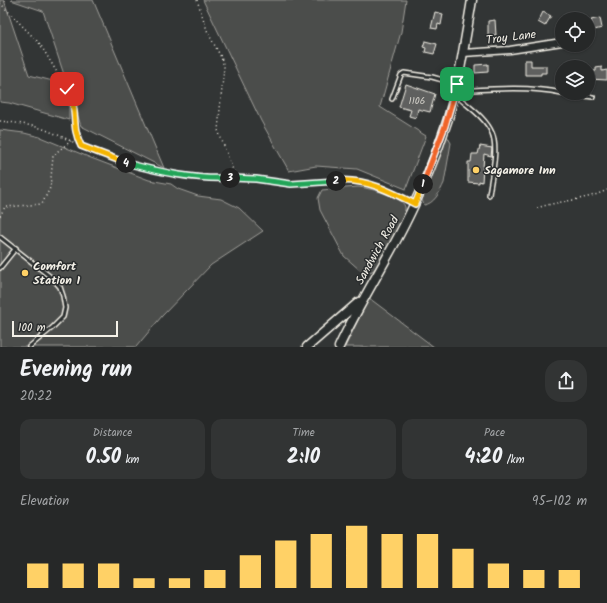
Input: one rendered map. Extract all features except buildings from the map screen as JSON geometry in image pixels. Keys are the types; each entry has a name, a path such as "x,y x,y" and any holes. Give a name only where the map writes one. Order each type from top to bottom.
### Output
{"main road":[{"name":"Sandwich Road","path":"339,347 364,297 415,204 445,126 457,91 472,0"},
{"path":"307,347 364,297"}],"street":[{"name":"Troy Lane","path":"463,53 510,50 555,43"}],"lane":[{"path":"392,99 401,75 404,73 432,77 457,91 492,133 495,149 489,195"},
{"path":"457,91 525,88 555,92"},
{"path":"0,236 52,278 60,287 65,308 63,317 29,347"},
{"path":"0,268 16,248"}],"path":[{"path":"197,0 210,38 223,62 224,67 218,133 236,178"},
{"path":"0,3 10,11 40,44 67,89 73,103 74,126 81,146"},
{"path":"0,121 16,122 49,131 81,146 121,161 162,172 214,179 256,179 291,184 356,181 385,189 415,204"},
{"path":"0,216 5,207 42,204 50,188 53,157 71,141"},
{"path":"537,208 598,195 607,190"}],"shaded area":[{"path":"0,0 4,0 29,75 57,82 69,106 69,120 9,103 0,102"},
{"path":"11,0 93,0 164,168 81,126 43,11"},
{"path":"203,0 406,0 401,32 380,107 426,136 406,189 357,169 316,166 289,171 261,121"},
{"path":"0,130 40,137 149,180 171,184 178,189 198,196 221,199 239,208 263,231 211,265 162,316 136,347 0,347"},
{"path":"447,136 451,143 444,183 439,194 434,200 424,205 422,200"},
{"path":"358,187 391,196 398,199 405,207 402,219 392,238 374,270 370,272 361,271 344,256 320,210 318,198 322,190"},
{"path":"369,298 434,347 345,347"}],"place":[{"name":"Sagamore Inn","path":"476,170"},
{"name":"Comfort Station 1","path":"25,273"}],"route":[{"path":"67,89 73,103 74,126 81,146 121,161 162,172 214,179 256,179 291,184 356,181 385,189 415,204 445,126 457,84"}]}
